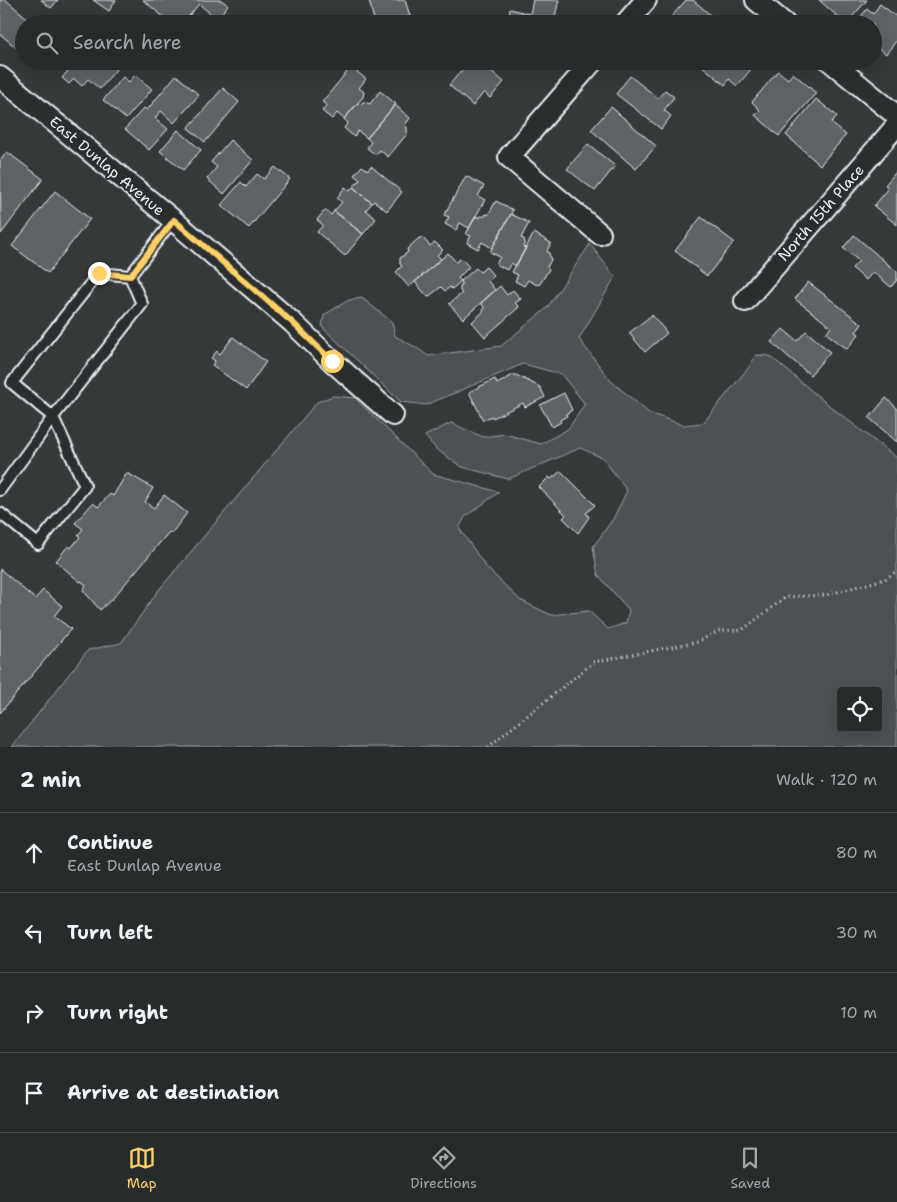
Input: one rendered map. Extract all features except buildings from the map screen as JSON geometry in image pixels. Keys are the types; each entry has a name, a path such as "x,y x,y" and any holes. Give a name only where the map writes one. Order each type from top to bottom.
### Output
{"street":[{"path":"633,15 646,0"},
{"path":"756,0 774,15"},
{"path":"585,70 509,157 600,234"},
{"path":"841,70 897,116"},
{"name":"East Dunlap Avenue","path":"0,77 174,220 293,323 332,361 393,415"},
{"name":"North 15th Place","path":"745,301 897,124"}],"lane":[{"path":"130,276 174,220"},
{"path":"0,513 38,544 85,486 53,417 12,383 99,273 130,276"},
{"path":"0,490 53,417 142,304 130,276"}],"path":[{"path":"488,747 594,662 697,642 719,631 742,630 786,598 826,595 886,579 897,571"}],"shaded area":[{"path":"590,244 615,277 579,339 611,381 649,413 683,425 703,423 749,367 756,355 770,356 831,407 897,458 897,747 12,747 88,650 121,643 158,591 317,402 333,396 355,398 433,474 499,492 465,517 459,528 486,567 520,600 551,615 589,611 608,629 626,623 629,610 598,575 593,547 613,519 627,491 603,458 580,448 508,479 462,467 436,449 425,436 451,423 483,437 505,434 541,444 568,429 585,404 561,374 523,364 426,405 401,402 322,327 324,315 349,300 362,298 392,322 395,336 428,356 501,346 547,308"}],"route":[{"path":"99,273 130,276 174,220 293,323 332,361"}]}
